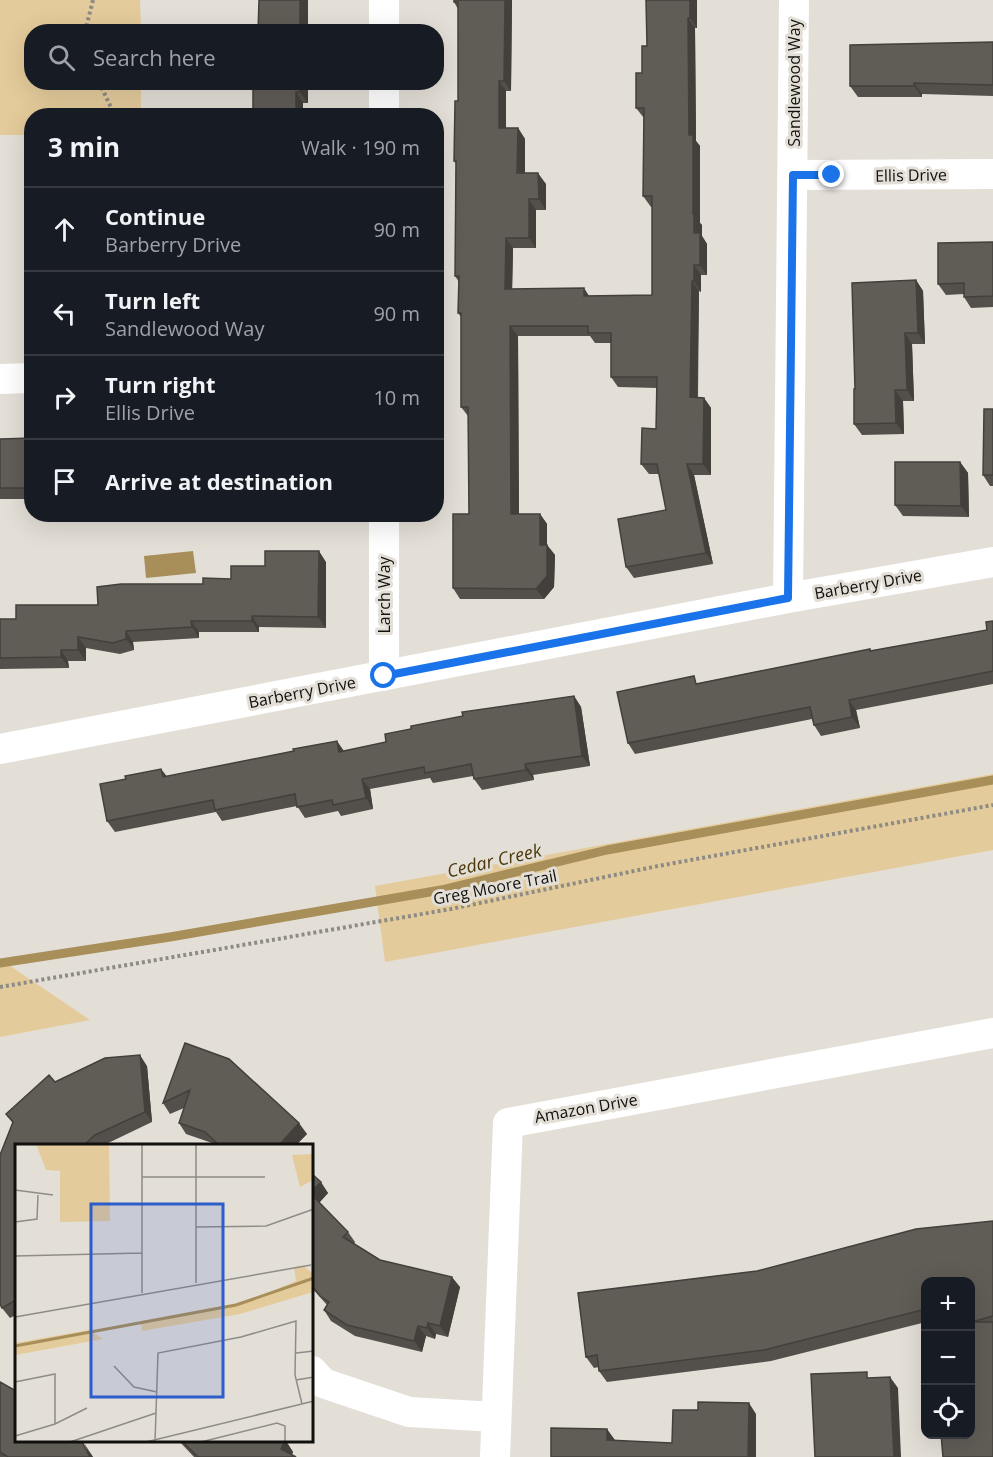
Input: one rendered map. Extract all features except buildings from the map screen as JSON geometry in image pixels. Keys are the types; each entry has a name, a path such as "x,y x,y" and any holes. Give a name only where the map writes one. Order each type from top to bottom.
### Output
{"street":[{"path":"384,0 384,24"},
{"name":"Sandlewood Way","path":"788,598 794,0"},
{"path":"384,90 384,108"},
{"name":"Ellis Drive","path":"793,175 993,174"},
{"path":"0,379 24,378"},
{"name":"Larch Way","path":"384,522 384,676"},
{"name":"Barberry Drive","path":"0,749 993,561"},
{"name":"Amazon Drive","path":"495,1457 508,1123 993,1033"},
{"path":"314,1373 323,1383 409,1412 496,1417"}],"path":[{"path":"87,24 93,0"},
{"path":"103,90 111,108"},
{"name":"Greg Moore Trail","path":"0,987 451,909 658,866 993,805"}],"shaded area":[{"path":"0,0 140,0 141,24 24,24 24,90 141,90 141,108 24,108 24,135 0,135"},
{"path":"193,551 196,573 146,578 144,556"},
{"path":"993,774 993,850 385,962 375,886"},
{"path":"0,959 90,1020 0,1037"}],"waterway":[{"name":"Cedar Creek","path":"0,963 170,937 441,890 607,850 993,780"}],"route":[{"path":"384,676 788,598 793,175 832,175"}]}
